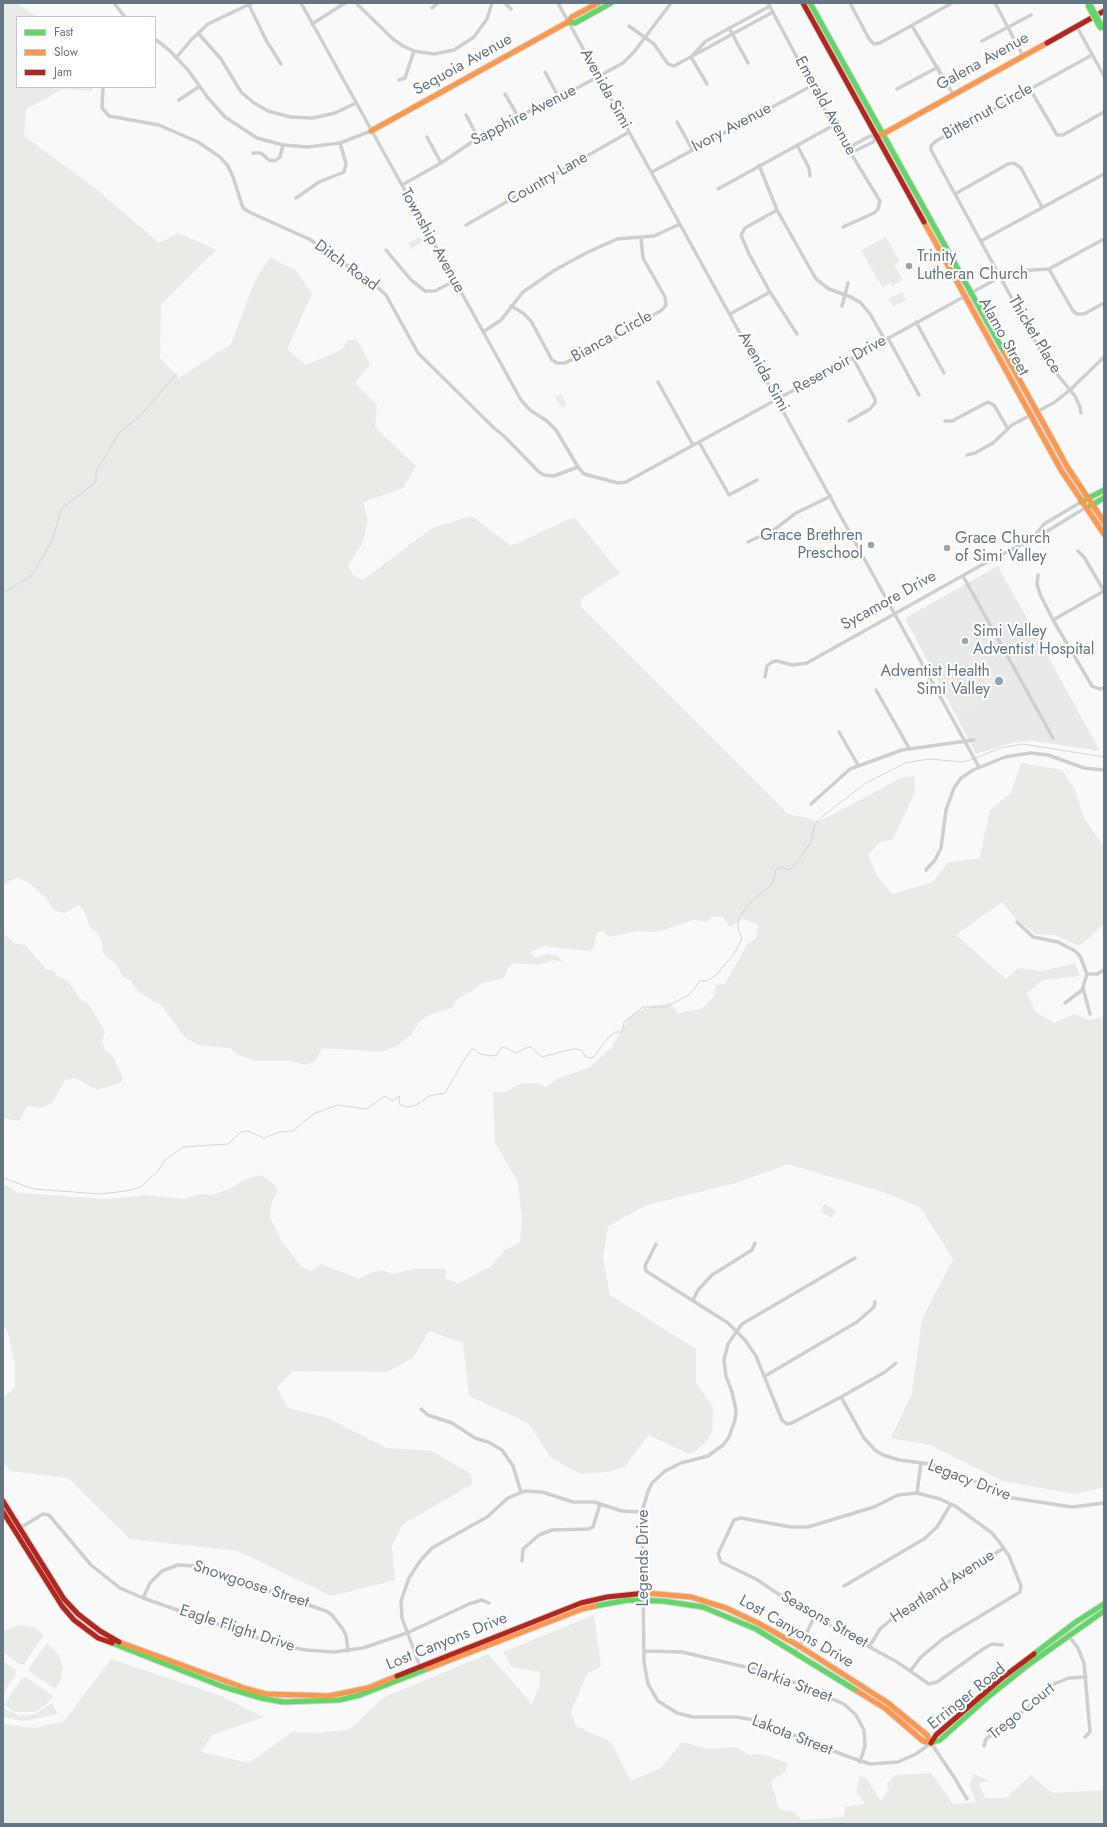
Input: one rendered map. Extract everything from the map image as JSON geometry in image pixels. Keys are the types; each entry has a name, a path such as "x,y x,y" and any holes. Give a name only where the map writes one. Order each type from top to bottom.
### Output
{"main road":[{"name":"Sequoia Avenue","path":"371,131 568,22 572,17 598,3"},
{"name":"Sequoia Avenue","path":"568,22 575,23 611,3"},
{"name":"Alamo Street","path":"803,3 880,135"},
{"name":"Alamo Street","path":"810,3 880,135 1034,414 1068,468 1104,534"},
{"path":"1089,5 1101,26"},
{"name":"Galena Avenue","path":"880,135 1104,11"},
{"name":"Sycamore Drive","path":"1087,503 1104,490"},
{"name":"Sycamore Drive","path":"1087,503 1104,498"},
{"name":"Alamo Street","path":"1087,503 1104,522"},
{"name":"Lost Canyons Drive","path":"3,1502 62,1606 74,1620 98,1638 224,1687 261,1698 283,1702 321,1702 339,1700 360,1695 581,1603 607,1597 644,1593 691,1597 726,1608 758,1623 799,1646 906,1716 927,1735 930,1743"},
{"name":"Lost Canyons Drive","path":"3,1512 18,1530"},
{"name":"Lost Canyons Drive","path":"421,1669 582,1609 600,1604 628,1600 683,1603 721,1613 756,1629 886,1709 902,1720 923,1741 930,1743"},
{"name":"Erringer Road","path":"930,1743 936,1735 1002,1678 1067,1633 1104,1604"},
{"name":"Erringer Road","path":"1067,1633 1104,1612"}],"street":[{"path":"114,3 123,16"},
{"name":"Township Avenue","path":"301,3 521,400 530,410 547,421 556,430 578,467"},
{"path":"312,24 345,3"},
{"path":"356,3 393,39 414,51 440,54 454,50 464,45 474,37 483,26 492,3"},
{"path":"432,8 438,3"},
{"path":"505,3 512,9"},
{"name":"Avenida Simi","path":"558,3 974,753 979,766"},
{"name":"Sapphire Avenue","path":"402,185 441,163 463,147 501,130 536,106 559,98 630,57 671,3"},
{"path":"850,3 869,39 874,44 880,43 952,3"},
{"path":"995,3 1023,56"},
{"path":"176,58 198,33 219,18 251,4 266,40 280,64"},
{"path":"691,57 701,46 769,4"},
{"name":"Emerald Avenue","path":"769,4 834,125 879,199 880,204 878,209 843,227"},
{"path":"629,26 659,49 671,66 677,65 773,12"},
{"path":"982,41 1031,15"},
{"path":"912,26 953,94"},
{"path":"1077,27 1104,76"},
{"path":"730,28 748,63"},
{"path":"198,33 221,59 241,92 254,103 268,111 290,117 313,118 335,113 356,103"},
{"path":"156,40 188,70 216,108 235,125 257,138 283,145 308,147 340,143 371,131"},
{"path":"399,80 405,78 414,51"},
{"name":"Bitternut Circle","path":"1000,277 932,153 931,146 933,143 1092,55"},
{"path":"691,57 707,84"},
{"path":"897,89 938,67"},
{"path":"545,72 559,98"},
{"name":"Ivory Avenue","path":"652,172 692,149 813,85"},
{"path":"179,100 200,86"},
{"name":"Ditch Road","path":"104,88 102,108 109,116 159,125 198,142 220,157 228,166 243,208 309,239 375,284 386,295 418,353 539,472 544,475 554,476 578,467"},
{"path":"1030,89 1057,135 1063,135 1104,112"},
{"path":"505,94 519,118"},
{"path":"466,115 479,139"},
{"path":"677,122 692,149"},
{"path":"718,189 759,165 834,125"},
{"name":"Country Lane","path":"466,225 629,132"},
{"name":"Galena Avenue","path":"848,148 870,136 880,135"},
{"name":"Galena Avenue","path":"852,154 873,142 880,135"},
{"path":"427,137 441,163"},
{"path":"296,198 319,182 344,172 346,164 340,143"},
{"path":"253,153 261,153 271,161 275,161 280,157 283,145"},
{"path":"797,145 809,168 810,176"},
{"path":"955,194 1008,164 1014,163 1022,168 1042,207"},
{"path":"759,165 767,189 777,210 816,279 829,289 856,300 866,308 887,339 919,395"},
{"path":"981,241 1104,174"},
{"path":"777,210 745,228 742,235 749,254 770,292 797,334"},
{"path":"483,332 501,320 518,296 533,285 586,253 617,239 641,238 660,234 680,224"},
{"name":"Bianca Circle","path":"511,306 523,313 531,321 552,360 557,363 565,363 604,344 662,310 666,305 665,297 643,258 641,238"},
{"name":"Reservoir Drive","path":"578,467 584,474 624,483 1000,277 1015,271 1049,268 1104,239"},
{"path":"386,250 411,280 425,291 435,291 454,281"},
{"path":"1049,268 1073,311 1077,314 1084,314 1104,303"},
{"name":"Thicket Place","path":"1000,277 1046,361 1070,390 1078,402 1081,413"},
{"path":"842,306 848,283"},
{"path":"730,314 770,292"},
{"path":"916,322 944,373"},
{"path":"848,420 870,409 875,403 875,399 853,358"},
{"path":"967,455 975,453 993,443 1008,429 1070,390 1103,360"},
{"path":"658,382 693,445"},
{"path":"945,421 952,420 986,402 992,403 1008,429"},
{"path":"699,442 730,495 758,480"},
{"path":"748,542 775,529 796,513 831,496"},
{"name":"Sycamore Drive","path":"1031,540 1044,524 1087,503"},
{"name":"Sycamore Drive","path":"765,677 768,666 772,662 777,661 792,665 807,663 963,576 1041,535 1087,503"},
{"path":"1053,620 1104,591 1084,557 1078,551"},
{"path":"1038,575 1037,584 1040,594 1053,620 1094,687 1099,689 1104,688"},
{"path":"963,576 1054,738"},
{"path":"876,690 909,748"},
{"path":"839,732 858,765"},
{"path":"811,804 850,769 858,765 909,748 974,740"},
{"path":"926,870 935,860 941,848 946,810 954,788 966,774 979,766 1005,757 1030,753 1048,755 1084,768 1104,770"},
{"path":"1017,922 1033,937 1058,942 1075,951 1087,974 1083,988 1075,997 1065,1003"},
{"path":"1087,974 1097,974 1104,970"},
{"path":"1083,988 1090,1014"},
{"path":"693,1300 698,1290 712,1275 752,1250 755,1243"},
{"path":"656,1244 645,1268 649,1274 693,1300 737,1331 751,1348 782,1420 788,1424 841,1397 885,1372 896,1364"},
{"name":"Legends Drive","path":"653,1694 645,1673 645,1601 642,1512 648,1491 658,1476 673,1466 708,1456 723,1445 728,1437 735,1420 736,1410 732,1392 726,1376 724,1360 728,1344 737,1331 749,1319 855,1258"},
{"path":"764,1376 857,1322 874,1307 875,1302"},
{"name":"Legacy Drive","path":"841,1397 864,1438 875,1450 890,1458 921,1463 951,1471 977,1482 994,1493 1006,1497 1072,1507 1104,1503"},
{"path":"421,1409 428,1415 452,1423 475,1438 492,1443 502,1450 513,1466 521,1492"},
{"path":"910,1670 921,1657 944,1638 1018,1594 1021,1586 1004,1548 992,1533 968,1514 951,1504 929,1495 917,1493 921,1463"},
{"path":"421,1669 402,1618 401,1602 405,1586 420,1561 436,1545 481,1521 508,1498 521,1492 542,1492 565,1501 600,1504 622,1512 642,1512"},
{"name":"Seasons Street","path":"917,1493 898,1495 874,1507 838,1516 808,1527 792,1527 737,1518 732,1523 718,1555 724,1564 756,1579 814,1617 910,1670 932,1685 983,1649 992,1644 1002,1645"},
{"path":"522,1561 523,1549 539,1535 552,1530 588,1529 593,1527 600,1504"},
{"path":"844,1586 924,1539 937,1527 951,1504"},
{"name":"Eagle Flight Drive","path":"18,1530 43,1514 49,1515 100,1574 120,1588 143,1598 285,1646 320,1652 348,1651 378,1644 408,1634 469,1604 482,1600 489,1602"},
{"name":"Heartland Avenue","path":"869,1647 880,1629 900,1612 1004,1548"},
{"name":"Snowgoose Street","path":"143,1598 150,1582 162,1571 178,1565 196,1566 326,1611 332,1615 342,1628 347,1639 348,1651"},
{"path":"795,1652 814,1617"},
{"path":"1067,1633 1082,1655 1086,1677 1090,1732 1085,1737"},
{"name":"Clarkia Street","path":"645,1651 658,1650 682,1652 754,1668 784,1678 844,1704 856,1715 864,1730 865,1746 860,1762"},
{"name":"Trego Court","path":"984,1746 986,1738 1026,1709 1054,1684 1069,1678 1086,1677"},
{"name":"Lakota Street","path":"653,1694 664,1706 677,1714 736,1717 755,1720 860,1762 879,1765 898,1762 916,1754 930,1743"},
{"name":"Lost Canyons Drive","path":"930,1743 954,1777 966,1799"}],"shaded area":[{"path":"3,3 17,3 36,16 16,16 16,88 93,88 92,91 63,89 26,109 24,136 95,188 159,243 179,233 216,250 161,305 160,358 179,378 231,344 255,280 270,257 296,271 312,294 287,349 306,365 341,350 348,340 357,339 370,364 355,383 377,405 375,427 416,466 403,488 363,502 368,520 363,542 348,566 354,576 363,580 432,528 472,516 511,546 574,517 620,573 581,599 581,607 788,814 820,821 901,778 915,776 915,792 893,839 880,842 868,855 877,876 892,894 933,882 948,862 979,859 990,810 1011,793 1021,763 1062,770 1075,790 1084,818 1104,847 1104,924 1081,945 1077,945 1055,935 1035,934 1015,918 1002,902 956,935 1006,979 1019,968 1042,971 1075,963 1080,976 1043,980 1027,993 1035,1011 1054,1023 1075,1014 1089,1020 1104,1017 1104,1487 1075,1494 1002,1481 930,1445 891,1438 912,1393 922,1319 953,1259 920,1207 883,1192 788,1164 739,1182 647,1205 608,1226 603,1258 610,1295 696,1349 696,1383 713,1407 712,1432 706,1442 693,1453 687,1453 648,1435 625,1467 607,1472 580,1474 551,1458 528,1423 469,1396 463,1343 429,1331 413,1358 387,1372 293,1371 277,1387 288,1408 328,1418 386,1448 432,1451 471,1474 472,1484 402,1525 392,1546 395,1580 331,1596 238,1551 130,1539 68,1478 10,1471 3,1462 3,1398 15,1387 15,1367 8,1333 3,1322 3,1183 18,1193 107,1199 145,1195 186,1199 198,1194 212,1195 229,1189 247,1179 262,1175 276,1186 277,1192 271,1204 270,1217 282,1242 302,1267 312,1271 321,1264 359,1279 370,1273 382,1270 392,1274 414,1269 446,1269 445,1279 459,1283 490,1267 505,1250 520,1242 522,1218 518,1182 495,1143 493,1092 505,1092 520,1084 538,1083 546,1087 557,1079 590,1067 611,1048 630,1016 650,1006 670,1003 678,1013 701,1009 714,996 716,985 725,984 747,945 756,938 758,925 743,918 730,927 723,917 712,917 706,922 694,920 656,932 636,931 609,937 604,932 597,932 594,947 589,951 544,946 530,952 536,958 547,954 557,955 563,962 553,960 539,965 513,963 508,968 504,978 483,983 457,1000 452,1008 431,1014 419,1022 411,1035 397,1046 382,1052 322,1048 316,1060 306,1065 290,1061 256,1061 238,1055 230,1048 198,1045 189,1040 182,1034 160,1003 154,1002 138,991 130,980 122,976 117,965 103,954 102,942 98,934 90,927 85,912 79,905 65,913 55,911 46,898 29,883 18,877 3,885"},
{"path":"420,237 423,242 411,249 408,243"},
{"path":"886,237 900,262 894,265 903,280 892,286 890,283 882,287 861,250"},
{"path":"902,292 906,300 893,307 889,299"},
{"path":"561,394 567,405 562,408 555,397"},
{"name":"Adventist Health Simi Valley","path":"998,566 1100,751 1033,741 1015,742 976,754 906,620 907,617"},
{"path":"986,674 996,690 983,697 977,685 980,677"},
{"path":"964,679 968,680 982,705 960,717 944,688"},
{"path":"3,933 14,943 25,945 47,970 54,970 57,976 68,981 82,1001 88,1003 105,1032 102,1041 105,1050 113,1057 123,1078 120,1083 97,1090 75,1078 65,1080 52,1103 42,1108 27,1106 20,1121 3,1118"},
{"path":"825,1204 836,1211 832,1218 820,1211"},
{"path":"594,1615 601,1666 587,1674 571,1712 576,1726 611,1742 631,1781 661,1768 682,1742 708,1749 736,1747 749,1755 761,1754 788,1763 785,1772 771,1781 779,1809 794,1812 801,1820 844,1817 845,1807 865,1804 856,1792 860,1776 866,1778 881,1801 889,1790 887,1783 895,1775 931,1773 953,1804 976,1802 969,1785 974,1774 990,1781 979,1783 985,1798 1006,1798 1031,1775 1052,1793 1104,1790 1104,1824 3,1824 3,1724 35,1728 64,1721 111,1659 219,1695 264,1717 212,1735 201,1752 249,1763 292,1732 319,1733 349,1730 384,1697 488,1654 532,1704 539,1687 540,1672 512,1667 503,1652"},
{"path":"24,1625 35,1628 44,1635 24,1664 19,1664 3,1652 3,1631 16,1626"},
{"path":"47,1643 59,1655 63,1667 61,1680 55,1689 30,1672 29,1668"},
{"path":"3,1661 16,1670 16,1674 3,1693"},
{"path":"26,1677 53,1696 46,1705 34,1712 15,1712 4,1705 22,1678"},
{"path":"52,1703 58,1714 24,1721 3,1717 3,1708 21,1716 35,1714"}],"waterway":[{"path":"3,593 31,576 52,541 61,509 96,482 96,472 119,433 141,415 177,373"},
{"path":"976,758 1000,748 1023,744 1104,757"},
{"path":"3,1178 34,1189 100,1194 126,1191 141,1187 159,1170 164,1161 183,1147 228,1144 241,1132 248,1131 264,1138 279,1132 293,1131 313,1114 326,1109 338,1105 366,1109 385,1096 392,1101 399,1096 400,1105 408,1107 416,1105 429,1096 445,1093 463,1062 471,1050 474,1049 480,1054 491,1056 497,1055 501,1048 504,1047 516,1053 531,1047 542,1057 572,1049 581,1050 586,1057 594,1057 606,1040 615,1032 622,1032 624,1022 643,1007 665,1007 689,995 700,981 707,981 716,975 734,954 742,939 738,928 738,919 749,904 773,883 776,870 780,867 790,870 811,842 815,824 823,816 866,783 905,763 929,759 963,762 973,759"}],"traffic: fast":[{"path":"568,22 575,23 611,3"},
{"path":"810,3 1004,352"},
{"path":"1089,5 1101,27"},
{"path":"1081,502 1104,490"},
{"path":"1090,506 1104,498"},
{"path":"595,1606 628,1600 663,1601 703,1607 756,1629 857,1691"},
{"path":"1034,1654 1076,1622 1104,1604"},
{"path":"931,1743 940,1740 988,1697 1028,1665 1104,1611"},
{"path":"112,1643 224,1687 261,1698 283,1702 339,1700 360,1695 427,1669"}],"traffic: slow":[{"path":"371,131 568,22 572,17 598,3"},
{"path":"881,135 1047,43"},
{"path":"924,222 1061,470 1104,534"},
{"path":"1004,352 1068,468 1104,522"},
{"path":"646,1593 691,1597 726,1608 758,1623 799,1646 888,1703 927,1735 931,1743"},
{"path":"427,1669 582,1609 595,1606"},
{"path":"119,1642 247,1689 266,1694 329,1696 368,1688 397,1676"},
{"path":"857,1691 886,1709 923,1741 931,1743"}],"traffic: jam":[{"path":"803,3 924,222"},
{"path":"1047,43 1104,11"},
{"path":"3,1501 64,1599 78,1614 100,1631 119,1642"},
{"path":"3,1512 62,1606 74,1620 98,1638 112,1643"},
{"path":"397,1676 581,1603 607,1597 646,1593"},
{"path":"931,1743 936,1735 1002,1678 1034,1654"}],"place":[{"name":"Trinity Lutheran Church","path":"909,266"},
{"name":"Grace Brethren Preschool","path":"871,545"},
{"name":"Grace Church of Simi Valley","path":"947,548"},
{"name":"Simi Valley Adventist Hospital","path":"965,641"},
{"name":"Adventist Health Simi Valley","path":"999,681"}]}
